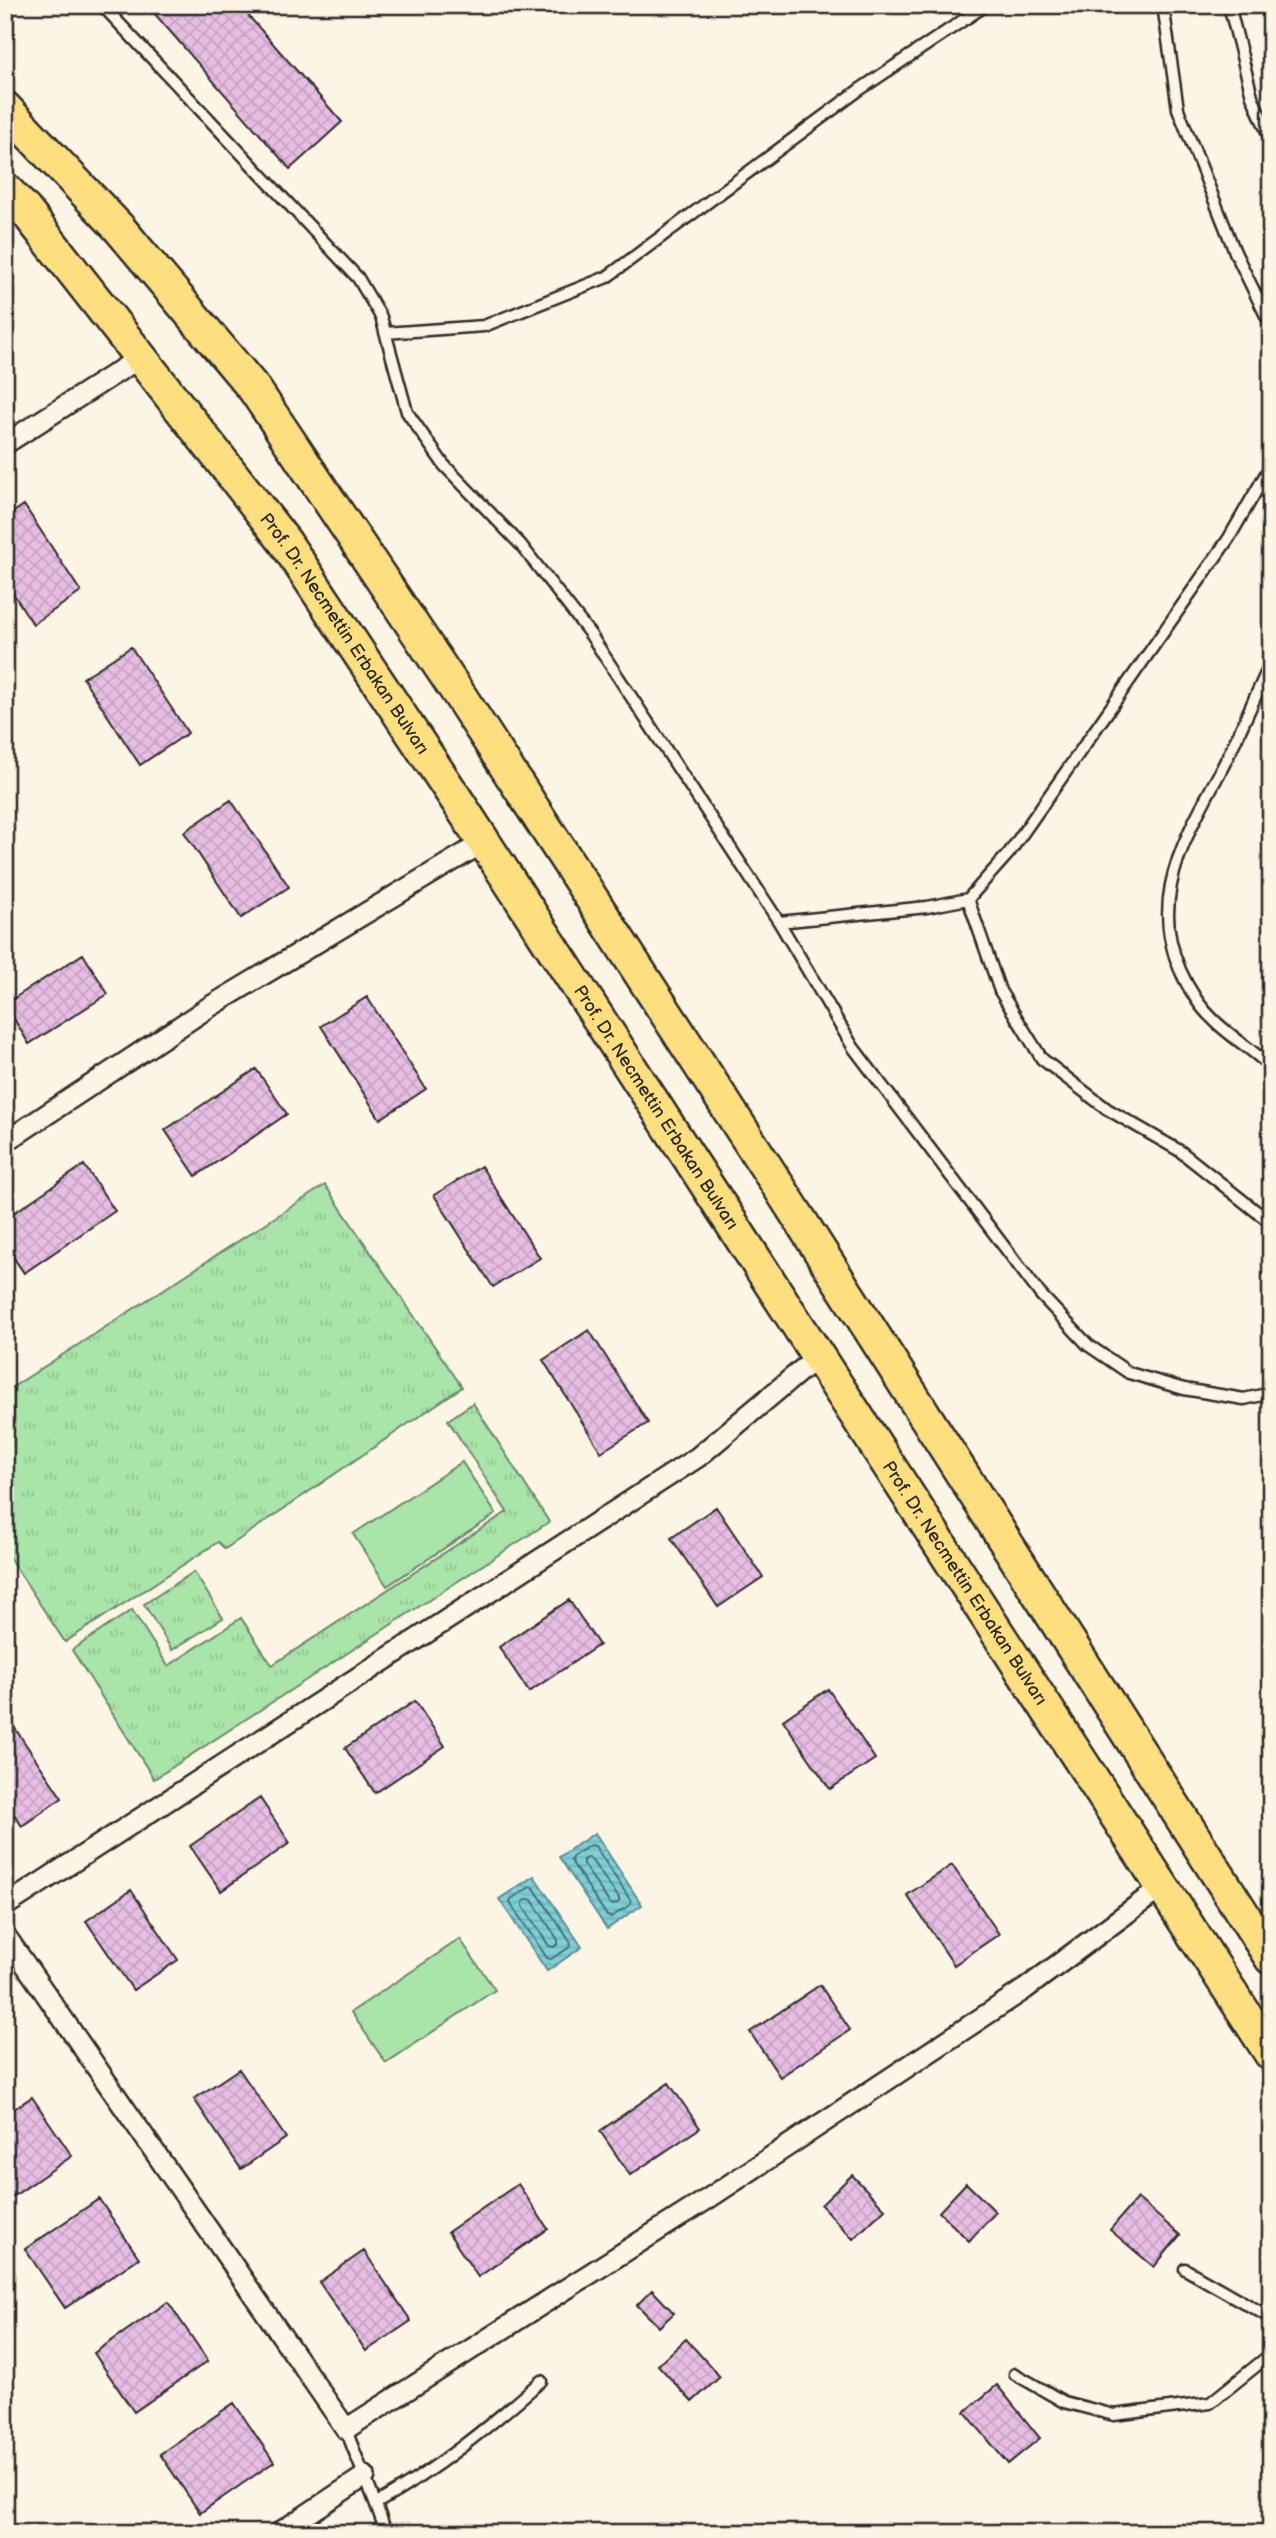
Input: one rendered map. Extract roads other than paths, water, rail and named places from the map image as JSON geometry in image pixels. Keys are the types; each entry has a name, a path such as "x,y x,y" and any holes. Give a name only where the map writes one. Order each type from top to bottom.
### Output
{"main road":[{"path":"5,108 119,228 255,390 546,827 1271,1958"},
{"name":"Prof. Dr. Necmettin Erbakan Bulvarı","path":"5,189 141,357 285,542 484,842 1271,2053"}],"street":[{"path":"5,444 141,357"},
{"path":"5,1142 206,1009 484,842"},
{"path":"5,1906 698,1457 817,1357"},
{"path":"5,1935 346,2429 721,2190 1026,1989 1162,1887"},
{"path":"279,2533 365,2476"}],"lane":[{"path":"102,5 358,278 381,317 407,412 444,464 521,545 590,634 779,922 853,1047 1040,1294 1087,1345 1129,1373 1184,1389 1244,1399 1271,1393"},
{"path":"386,333 484,326 607,277 859,90 986,5"},
{"path":"1163,5 1178,108 1235,252 1271,326"},
{"path":"1228,5 1252,96 1271,141"},
{"path":"779,922 927,907 968,899 1009,853 1102,720 1229,538 1271,465"},
{"path":"1271,663 1219,774 1189,829 1169,885 1168,905 1173,946 1182,974 1196,999 1221,1029 1271,1067"},
{"path":"968,899 1000,990 1042,1059 1107,1109 1180,1151 1271,1223"},
{"path":"1185,2269 1271,2318"},
{"path":"1016,2374 1064,2402 1114,2415 1210,2403 1271,2354"},
{"path":"377,2502 400,2490 488,2427 541,2381"},
{"path":"346,2429 377,2502 386,2533"}],"water":[{"path":"595,1833 642,1905 607,1929 559,1857"},
{"path":"534,1876 582,1947 547,1971 499,1899"}]}
